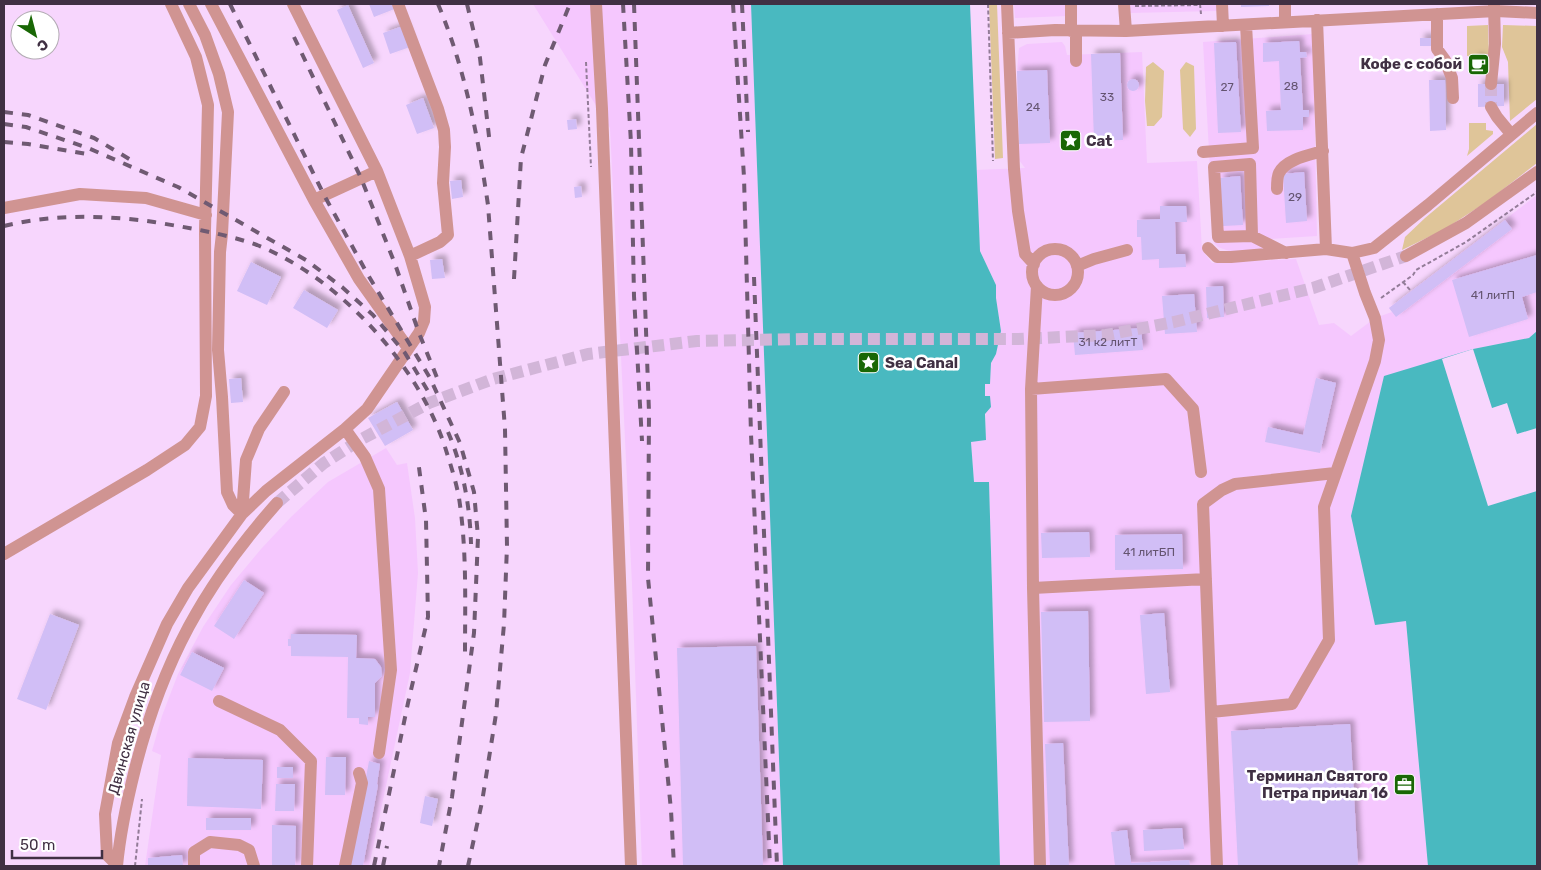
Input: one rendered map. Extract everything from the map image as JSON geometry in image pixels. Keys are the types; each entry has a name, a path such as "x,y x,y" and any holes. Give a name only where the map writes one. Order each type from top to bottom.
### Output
{"street":[{"path":"4,554 148,470 185,445 200,427 206,396 208,105 196,57 171,4"},
{"path":"188,4 204,35 219,74 228,112 220,252 218,350 227,492 233,505 242,514"},
{"path":"211,4 314,200 359,279 408,348"},
{"path":"117,866 107,855 105,814 108,790 118,743 135,697 167,624 193,580 242,514 266,491 345,429 367,409 419,333 424,321 425,307 410,256 377,171 293,4"},
{"path":"398,4 438,109 444,130 445,147 443,183 448,235 425,251 410,256"},
{"path":"596,4 603,139 631,866"},
{"path":"1007,4 1014,169 1025,254 1034,264"},
{"path":"1071,4 1076,61"},
{"path":"1222,4 1222,26"},
{"path":"1284,4 1286,22"},
{"path":"1124,5 1126,31"},
{"path":"1008,33 1126,31 1222,26 1317,20 1374,12 1406,10 1437,14 1502,7 1537,13"},
{"path":"1491,84 1495,44 1502,7"},
{"path":"1437,14 1437,49 1445,60 1452,78 1453,98"},
{"path":"1317,20 1326,250"},
{"path":"1204,152 1253,148 1246,24"},
{"path":"1491,107 1511,134"},
{"path":"1208,248 1217,257 1231,258 1326,250 1352,253 1374,248 1537,113"},
{"path":"1277,189 1278,174 1282,168 1296,160 1323,151"},
{"path":"1252,236 1250,164 1214,167 1218,238 1252,236 1286,253"},
{"path":"314,200 377,171"},
{"path":"1406,256 1466,223 1537,172"},
{"path":"4,208 80,194 146,198 206,215"},
{"path":"1058,249 1067,252 1074,258 1078,266 1075,284 1061,294 1052,295 1043,292 1033,278 1032,269 1034,264 1041,254 1049,250 1058,249"},
{"path":"1078,266 1094,259 1127,250"},
{"path":"1211,712 1292,704 1329,640 1324,507 1377,354 1380,340 1375,318 1364,293 1352,253"},
{"path":"1037,286 1032,389 1032,588 1040,866"},
{"path":"1032,389 1166,379 1193,409 1201,472"},
{"path":"242,514 246,460 260,429 284,392"},
{"path":"345,429 365,457 379,489 391,670 379,753"},
{"path":"1217,866 1203,504 1222,490 1235,484 1335,473"},
{"name":"Двинская улица","path":"117,866 123,822 139,754 155,701 176,651 201,603 225,566 248,535 277,503"},
{"path":"1032,588 1206,580"},
{"path":"218,701 280,730 311,761 307,866"},
{"path":"345,866 362,782 359,773"},
{"path":"194,866 194,852 210,842 239,845 249,850 254,866"}],"path":[{"path":"988,4 993,161"},
{"path":"1124,5 1200,4 1201,14"},
{"path":"1371,306 1413,275 1416,270 1466,242 1537,192"},
{"path":"1404,282 1411,291"},
{"path":"135,866 142,795"}],"shaded area":[{"path":"533,4 751,4 783,866 642,866 632,584 610,128"},
{"name":"Sea Canal","path":"751,4 970,4 980,251 996,285 1001,331 996,354 991,363 990,384 985,384 985,396 990,396 991,407 985,414 986,440 971,442 974,482 989,482 1000,866 783,866"},
{"path":"989,4 997,4 1003,158 995,159"},
{"path":"1014,4 1067,4 1067,16 1015,18"},
{"path":"1128,4 1217,4 1217,11 1129,13"},
{"path":"1488,25 1489,54 1467,56 1467,26"},
{"path":"1503,25 1537,26 1537,99 1510,121 1508,62 1502,47"},
{"path":"1313,34 1317,236 1268,239 1264,251 1229,251 1218,247 1214,243 1203,42"},
{"path":"1062,42 1067,55 1142,52 1147,163 1197,161 1202,250 1212,263 1296,259 1319,325 1334,323 1351,336 1375,318 1392,312 1389,308 1537,195 1537,331 1530,338 1473,349 1442,359 1406,621 1428,866 1000,866 989,482 974,482 971,441 986,440 985,384 990,384 991,363 996,354 1001,331 996,285 980,251 976,170 1025,168 1019,160 1017,71 1019,48 1027,44"},
{"path":"1153,62 1164,71 1162,117 1154,126 1147,126 1145,101 1146,67"},
{"path":"1186,62 1194,66 1196,129 1190,137 1183,129 1180,70"},
{"path":"1469,123 1486,123 1486,130 1493,131 1493,134 1467,156 1469,149"},
{"path":"1537,124 1537,163 1488,201 1445,229 1402,250 1405,237 1425,218"},
{"path":"1537,331 1537,866 1428,866 1406,621 1375,625 1351,516 1384,376 1473,349 1529,338"},
{"path":"386,448 397,465 407,463 415,518 418,573 410,673 369,866 145,866 161,755 152,751 162,716 178,674 203,627 231,585 291,517 328,482"}],"pier":[{"path":"1473,349 1492,408 1507,403 1517,434 1537,428 1537,491 1488,506 1442,359"}],"building":[{"path":"369,4 395,4 397,8 374,17"},
{"path":"1241,4 1269,4 1269,6 1241,7"},
{"path":"348,5 374,63 363,68 337,10"},
{"path":"403,26 410,47 390,54 383,33"},
{"path":"1420,38 1431,38 1432,46 1420,46"},
{"path":"1299,41 1300,52 1306,52 1307,57 1300,58 1303,110 1309,110 1309,117 1303,117 1303,130 1267,131 1266,111 1281,110 1279,61 1263,62 1263,43"},
{"path":"1236,42 1241,132 1218,133 1214,43"},
{"path":"1120,53 1123,140 1094,141 1091,54"},
{"name":"Кофе с собой","path":"1474,58 1481,58 1482,70 1474,70"},
{"path":"1047,70 1050,143 1019,144 1017,71"},
{"path":"1133,79 1139,85 1133,91 1127,85"},
{"path":"1429,80 1445,80 1446,130 1430,131"},
{"path":"1478,84 1504,84 1504,106 1478,107"},
{"path":"423,98 434,128 417,134 406,105"},
{"path":"576,119 577,129 568,130 567,120"},
{"path":"1304,172 1307,221 1286,223 1283,174"},
{"path":"1240,176 1243,225 1223,226 1220,178"},
{"path":"461,180 463,197 452,199 450,181"},
{"path":"581,186 582,197 575,198 574,187"},
{"path":"1160,206 1186,206 1187,222 1175,222 1176,254 1185,254 1186,267 1159,268 1159,259 1142,260 1141,237 1137,237 1137,220 1160,219"},
{"path":"1505,220 1512,229 1396,317 1389,308"},
{"path":"1537,255 1537,292 1522,297 1528,319 1469,337 1452,280"},
{"path":"442,259 445,278 432,279 430,260"},
{"path":"251,262 281,277 267,305 237,291"},
{"path":"1223,286 1224,317 1207,318 1206,287"},
{"path":"304,290 338,310 327,328 293,308"},
{"path":"1194,294 1197,332 1165,334 1162,296"},
{"path":"1141,328 1143,350 1075,355 1073,333"},
{"path":"241,378 243,402 231,403 229,379"},
{"path":"1316,378 1336,383 1320,453 1265,442 1268,427 1303,435"},
{"path":"397,402 413,430 385,446 368,418"},
{"path":"1089,532 1090,557 1042,558 1041,533"},
{"path":"1182,534 1183,569 1115,570 1115,535"},
{"path":"244,580 264,593 234,639 214,626"},
{"path":"1088,611 1090,721 1044,722 1041,612"},
{"path":"1164,613 1170,692 1146,694 1140,615"},
{"path":"50,614 79,625 46,710 17,699"},
{"path":"291,634 357,635 356,658 375,659 381,667 382,676 375,683 375,717 368,717 368,725 359,724 359,718 347,718 348,657 291,656 291,646 288,646 288,639 291,639"},
{"path":"756,646 763,866 683,866 677,648"},
{"path":"192,652 224,668 212,691 180,675"},
{"path":"1350,724 1358,866 1238,866 1231,731"},
{"path":"1063,743 1069,866 1050,866 1045,744"},
{"path":"326,757 346,757 345,795 325,795"},
{"path":"188,758 263,760 261,809 187,806"},
{"path":"369,761 380,764 378,785 363,866 350,866"},
{"path":"277,767 293,767 293,778 277,778"},
{"path":"276,784 295,784 294,811 275,811"},
{"path":"425,796 438,799 432,826 420,823"},
{"path":"206,818 251,818 251,830 206,830"},
{"path":"272,825 296,826 295,866 272,866"},
{"path":"1182,828 1184,849 1144,851 1143,830"},
{"path":"1127,830 1131,863 1189,860 1190,866 1115,866 1111,832"},
{"path":"182,855 183,866 148,866 148,858"}],"tunnel":[{"path":"1491,84 1491,107"},
{"path":"277,503 324,463 360,440 429,403 493,379 588,354 697,341 1018,339 1106,335 1174,322 1313,288 1406,256"}],"railway":[{"path":"230,4 324,195 368,275 430,378 460,443 474,492 478,537 474,633 452,797 439,866"},
{"path":"438,4 463,78 475,128 484,179 488,205 505,429 507,546 504,624 496,714 482,802 468,866"},
{"path":"467,4 480,58 490,145"},
{"path":"514,279 521,158 545,65 570,4"},
{"path":"623,4 631,143 634,296 642,441"},
{"path":"634,4 649,412 648,578 671,810 674,866"},
{"path":"733,4 744,177 751,434 770,866"},
{"path":"742,4 748,132"},
{"path":"294,37 361,178 440,385"},
{"path":"4,112 28,115 94,138 131,160"},
{"path":"4,124 26,127 88,148 178,187 306,260 342,287 373,315 405,353 431,396"},
{"path":"4,142 87,154"},
{"path":"4,226 41,219 98,217 154,222 219,234 257,245 287,259 317,278 345,301 395,355 416,385 445,447 456,485 462,518 465,577 465,656"},
{"path":"754,277 777,866"},
{"path":"448,432 458,459 465,487 471,544"},
{"path":"374,866 428,617 426,520 418,460"},
{"path":"383,866 387,846"}],"place":[{"name":"Кофе с собой","path":"1478,64"},
{"name":"Cat","path":"1070,141"},
{"name":"Sea Canal","path":"869,363"},
{"name":"Терминал Святого Петра причал 16","path":"1404,785"}]}
